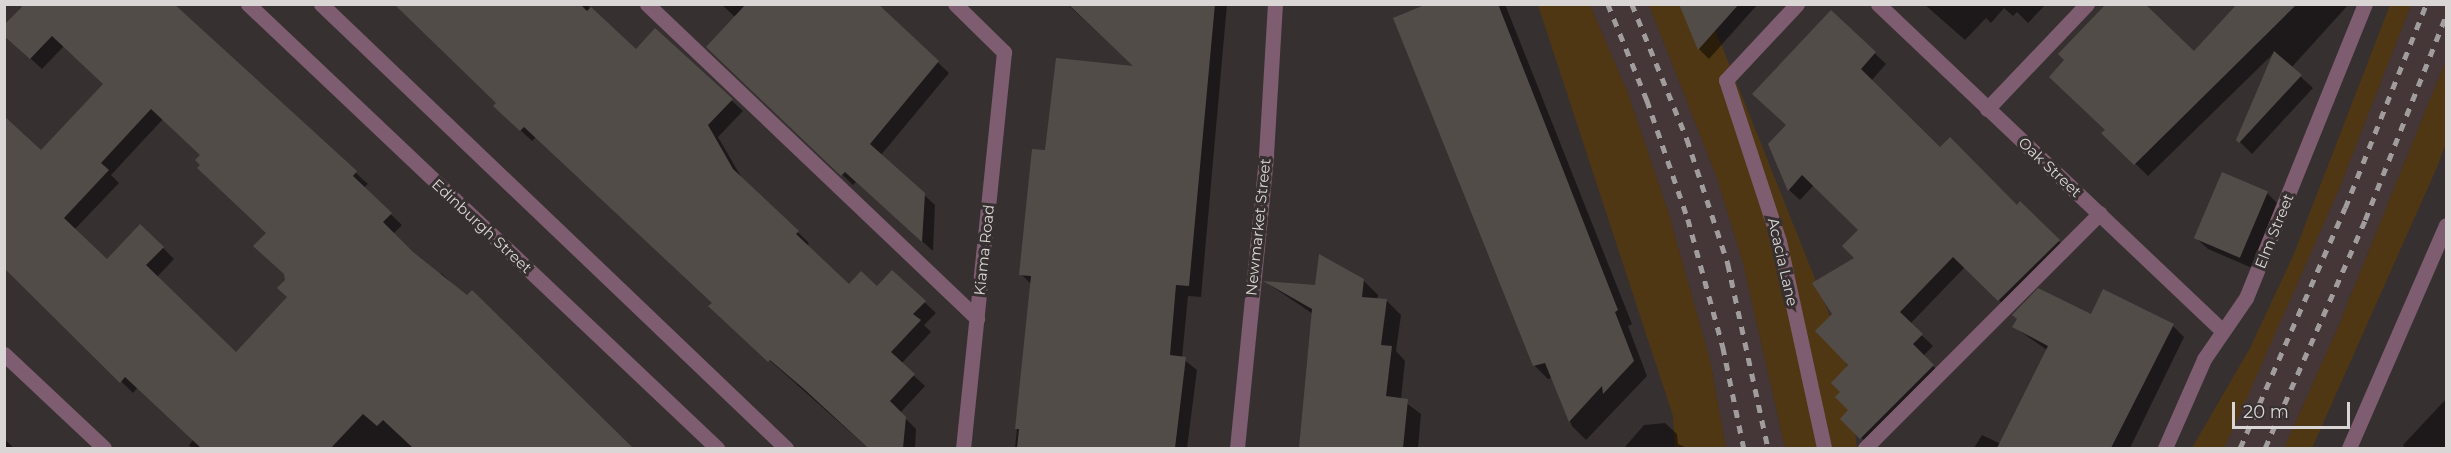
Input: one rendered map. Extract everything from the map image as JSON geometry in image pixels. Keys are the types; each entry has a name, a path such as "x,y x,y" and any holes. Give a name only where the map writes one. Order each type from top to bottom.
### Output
{"street":[{"name":"Edinburgh Street","path":"248,4 717,448"},
{"path":"321,4 786,448"},
{"path":"647,4 977,318"},
{"name":"Kiama Road","path":"955,4 1004,52 963,448"},
{"name":"Newmarket Street","path":"1237,448 1266,155 1275,4"},
{"name":"Acacia Lane","path":"1797,4 1726,80 1779,241 1824,448"},
{"name":"Oak Street","path":"1878,4 2222,330"},
{"path":"1987,109 2088,4"},
{"name":"Elm Street","path":"2166,448 2204,359 2254,279 2365,4"},
{"path":"1865,448 2100,213"},
{"path":"2349,448 2446,225"},
{"path":"4,354 104,448"}],"shaded area":[{"path":"1538,5 1590,5 1627,91 1668,211 1710,360 1726,448 1675,448 1673,416"},
{"path":"1590,5 1649,5 1717,178 1743,263 1785,448 1726,448 1710,360 1668,211 1627,91"},
{"path":"1649,5 1703,5 1722,46 1845,354 1857,448 1785,448 1743,263 1717,178"},
{"path":"2390,5 2411,5 2339,189 2242,409 2224,448 2192,448 2250,348 2293,256"},
{"path":"2411,5 2446,5 2446,60 2338,327 2284,448 2224,448 2339,189"},
{"path":"2446,60 2446,143 2438,165 2312,448 2284,448 2338,327"}],"building":[{"path":"19,4 174,4 357,171 353,176 392,213 383,222 413,252 467,295 472,290 633,448 413,448 383,420 377,426 363,414 331,448 201,448 125,377 120,383 4,268 4,116 41,150 103,84 52,36 30,59 4,36 4,25 22,7","holes":["151,109 200,155 195,160 200,165 197,168 266,233 253,246 284,274 285,280 277,288 287,297 236,352 146,265 164,247 140,224 107,259 64,218 109,170 101,163"]},
{"path":"394,4 580,4 587,11 591,7 636,49 655,28 733,99 708,125 733,169 799,231 796,234 849,284 861,271 877,286 892,270 926,301 913,314 921,320 891,352 915,374 890,401 906,417 903,448 868,448 804,389 770,360 768,362 708,306 712,303 524,127 520,131 493,106 496,103"},
{"path":"746,4 878,4 939,61 870,144 925,193 922,242 845,172 841,176 706,47"},
{"path":"1068,4 1215,4 1189,286 1176,285 1170,355 1186,357 1175,448 1017,448 1019,429 1015,429 1031,276 1019,275 1032,149 1045,150 1056,58 1133,66"},
{"path":"1427,4 1498,4 1618,310 1615,312 1634,361 1603,394 1602,386 1569,422 1545,363 1533,366 1393,18"},
{"path":"1679,4 1739,4 1698,50"},
{"path":"2106,4 2145,4 2194,51 2237,4 2297,4 2134,165 2101,133 2105,130 2049,77 2064,60 2058,54"},
{"path":"1831,10 1876,52 1861,69 1940,147 1950,137 2017,205 2020,201 2060,240 1998,301 1953,257 1900,312 1923,334 1913,344 1934,365 1860,439 1840,419 1848,410 1835,397 1840,392 1831,383 1848,365 1815,331 1832,314 1812,283 1854,258 1842,246 1858,230 1802,175 1788,191 1768,144 1786,125 1752,94"},
{"path":"2274,51 2302,75 2239,143 2236,140"},
{"path":"2222,172 2268,192 2240,258 2194,238"},
{"path":"1319,254 1364,279 1362,297 1387,299 1381,345 1392,346 1386,396 1408,399 1403,448 1299,448 1312,309 1263,281 1315,285"},
{"path":"2038,288 2091,314 2103,289 2174,324 2111,448 1997,448 2048,346 2012,327 2017,319 2012,315"}],"railway":[{"path":"1608,4 1647,100 1688,219 1723,347 1744,448"},
{"path":"1632,4 1687,139 1728,264 1768,448"},
{"path":"2240,448 2345,208 2426,4"},
{"path":"2265,448 2365,220 2446,15"}]}
